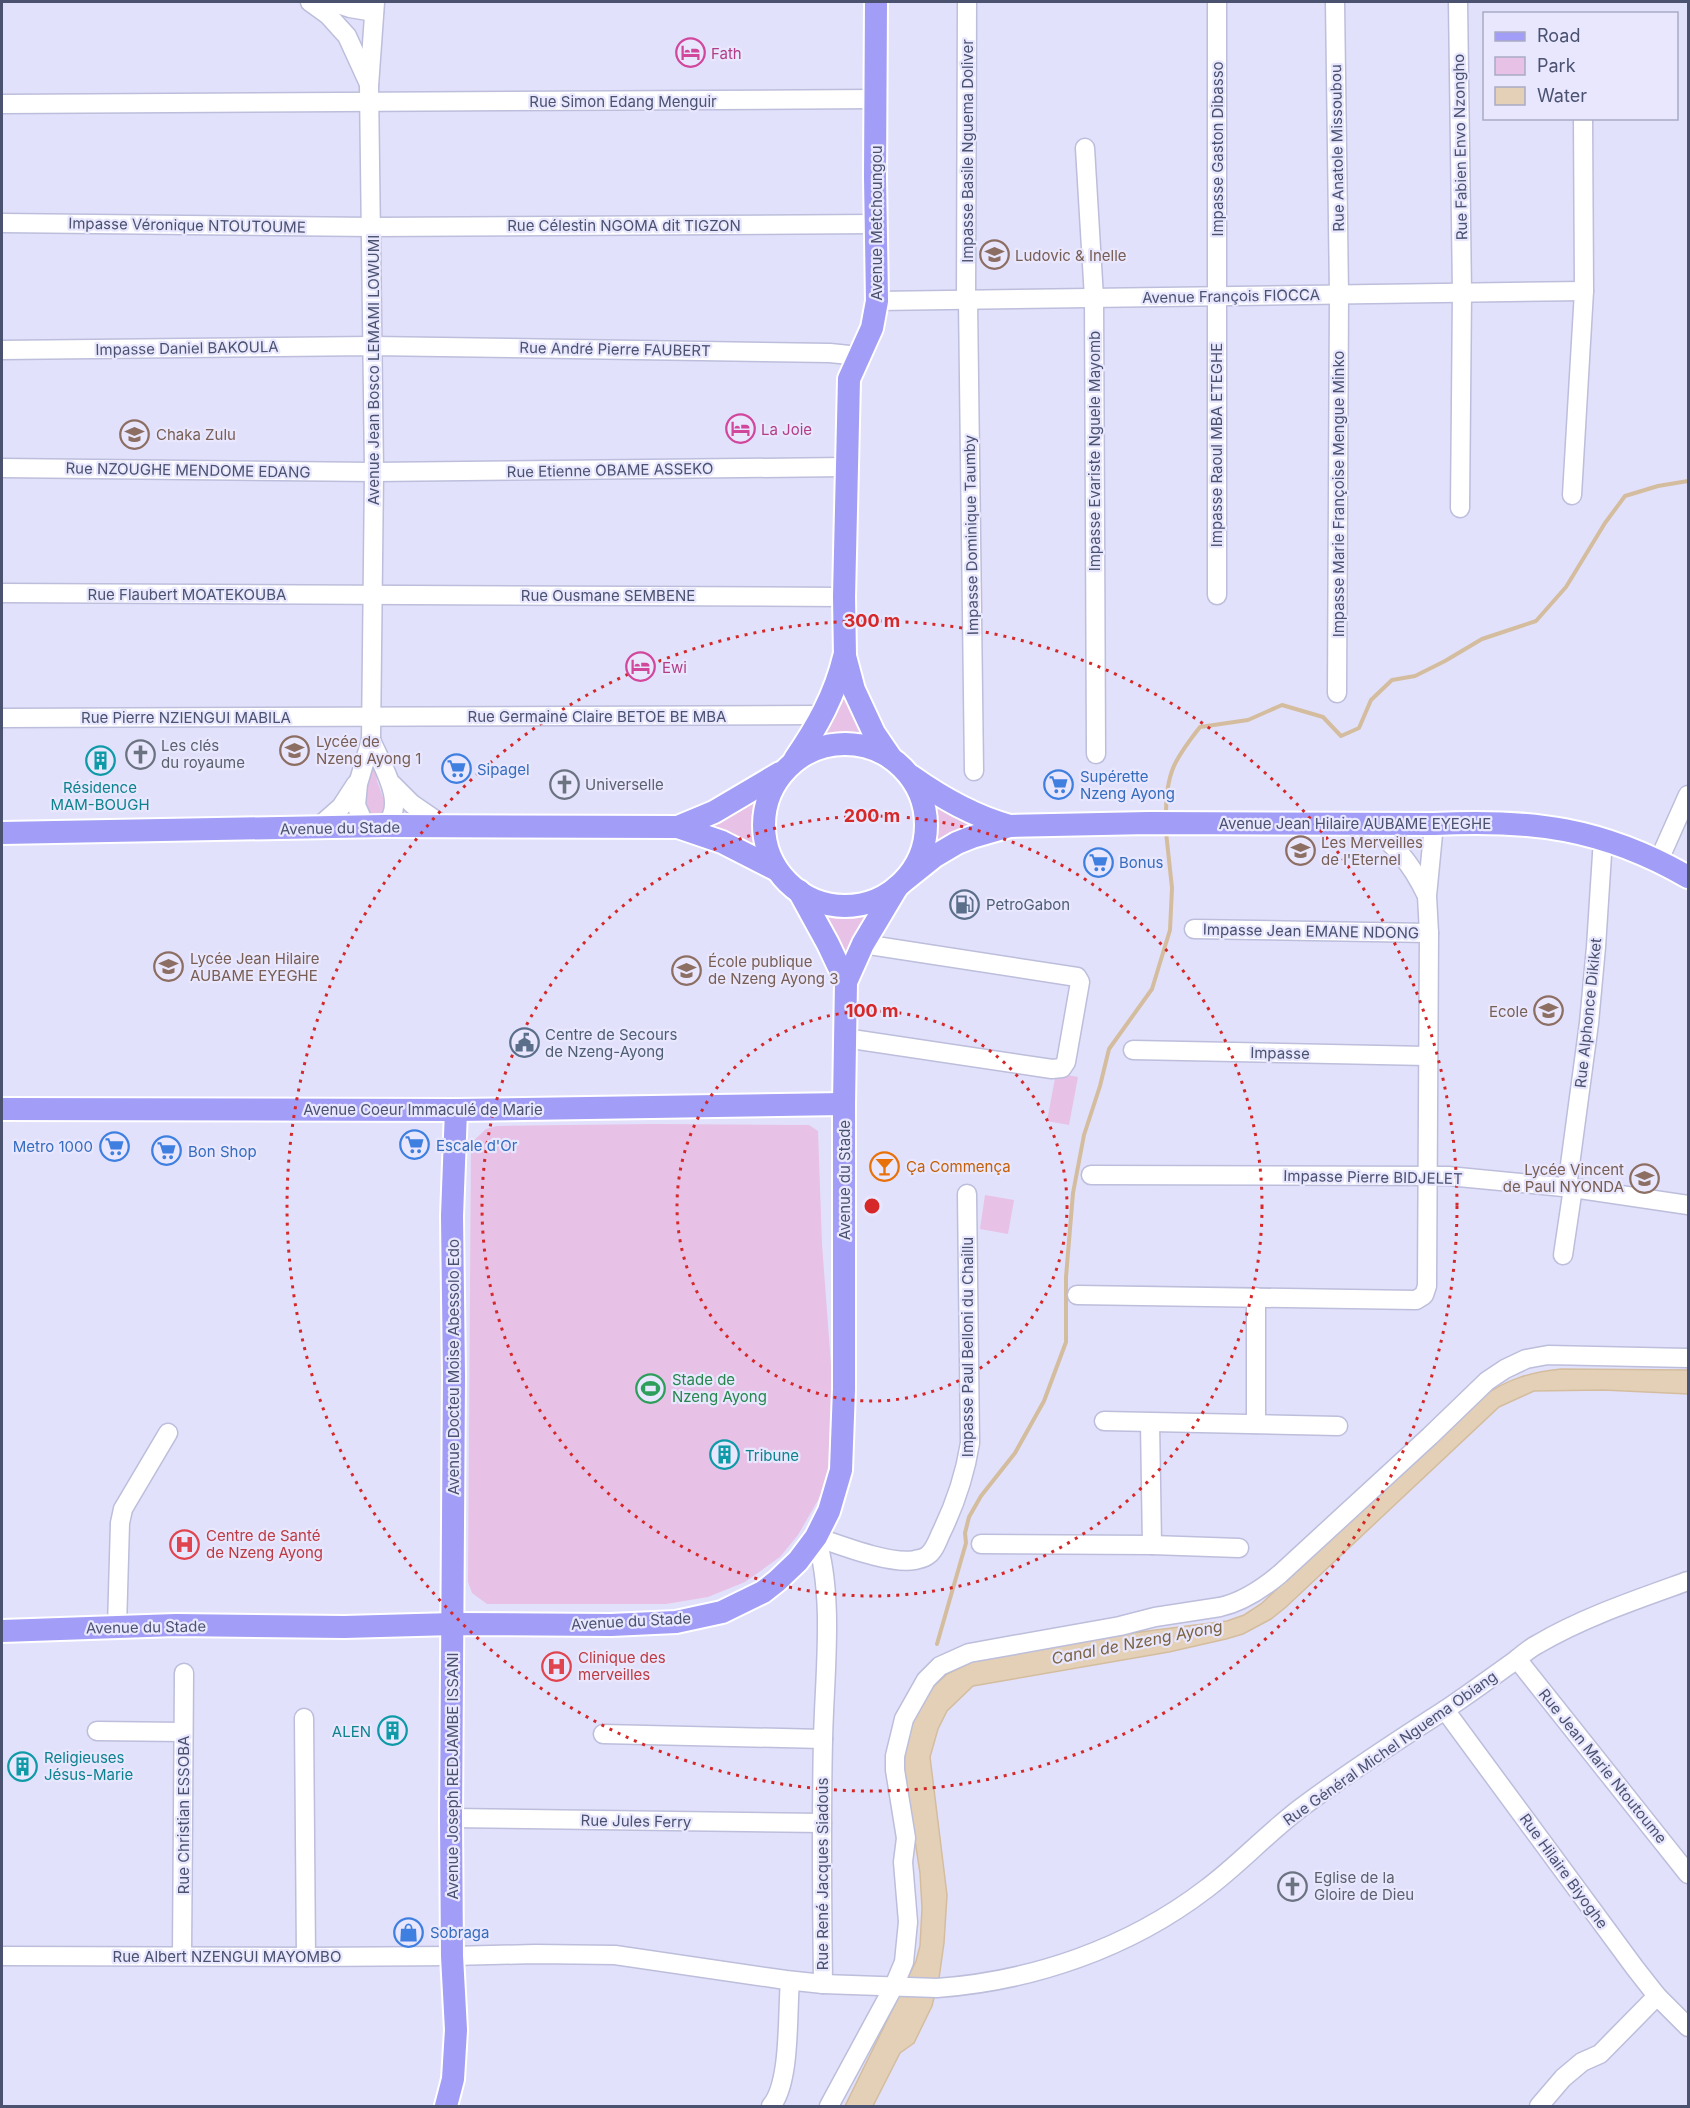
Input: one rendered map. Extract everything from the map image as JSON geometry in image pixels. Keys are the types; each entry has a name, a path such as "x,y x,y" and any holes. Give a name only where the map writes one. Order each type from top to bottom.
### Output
{"main road":[{"name":"Avenue Metchoungou","path":"845,656 844,597 849,380 872,328 877,301 876,2"},
{"path":"777,870 766,846 764,820 769,794 822,715 839,678 845,656"},
{"path":"845,656 854,690 874,733 919,792 925,814 925,836 919,858 863,944 846,982"},
{"path":"678,826 714,812 816,749 841,744 867,747 899,765 940,797 972,813 1010,826"},
{"name":"Avenue Jean Hilaire AUBAME EYEGHE","path":"1010,826 1149,823 1434,824 1475,822 1534,824 1603,839 1659,860 1689,877"},
{"name":"Avenue du Stade","path":"2,833 316,829 376,826 678,826"},
{"path":"678,826 722,842 777,870 798,891 828,944 846,982"},
{"path":"798,891 822,903 849,906 874,901 901,884 924,864 951,846 1010,826"},
{"name":"Avenue du Stade","path":"4,1633 176,1625 344,1627 453,1624 611,1625 676,1622 722,1612 763,1592 792,1567 816,1537 829,1511 841,1470 844,1389 846,982"},
{"name":"Avenue Coeur Immaculé de Marie","path":"2,1109 456,1110 844,1104"},
{"name":"Avenue Docteu Moise Abessolo Edo","path":"453,1624 452,1216 456,1110"},
{"name":"Avenue Joseph REDJAMBE ISSANI","path":"446,2106 453,2079 455,2055 451,1818 453,1624"}],"street":[{"path":"310,2 328,15 347,36 369,94"},
{"path":"332,2 350,8 374,7"},
{"name":"Impasse Basile Nguema Doliver","path":"967,2 967,300"},
{"name":"Impasse Gaston Dibasso","path":"1216,296 1217,2"},
{"name":"Rue Anatole Missoubou","path":"1335,2 1339,295"},
{"name":"Rue Fabien Envo Nzongho","path":"1458,2 1462,293 1460,508"},
{"name":"Avenue Jean Bosco LEMAMI LOWUMI","path":"371,740 374,472 369,94 374,7"},
{"name":"Rue Simon Edang Menguir","path":"2,104 369,94 875,99"},
{"path":"1572,495 1584,291 1583,120"},
{"name":"Impasse Evariste Nguele Mayomb","path":"1085,148 1094,298 1096,754"},
{"name":"Impasse Véronique NTOUTOUME","path":"2,223 372,227"},
{"name":"Rue Célestin NGOMA dit TIGZON","path":"372,227 876,224"},
{"name":"Avenue François FIOCCA","path":"877,301 1584,291"},
{"name":"Impasse Marie Françoise Mengue Minko","path":"1337,693 1339,295"},
{"name":"Impasse Raoul MBA ETEGHE","path":"1216,296 1216,595"},
{"name":"Impasse Dominique Taumby","path":"967,300 974,771"},
{"name":"Impasse Daniel BAKOULA","path":"2,350 372,346"},
{"name":"Rue André Pierre FAUBERT","path":"372,346 830,352 859,356"},
{"name":"Rue Etienne OBAME ASSEKO","path":"374,472 846,467"},
{"name":"Rue NZOUGHE MENDOME EDANG","path":"2,468 374,472"},
{"name":"Rue Flaubert MOATEKOUBA","path":"2,593 373,594"},
{"name":"Rue Ousmane SEMBENE","path":"373,594 844,597"},
{"name":"Rue Germaine Claire BETOE BE MBA","path":"371,716 822,715"},
{"name":"Rue Pierre NZIENGUI MABILA","path":"2,718 371,716"},
{"path":"371,740 395,796 393,816 376,826 363,821 356,805 358,784 371,740"},
{"path":"316,829 341,807 362,774"},
{"path":"388,780 412,804 444,826"},
{"path":"1659,860 1689,795"},
{"path":"1366,823 1400,851 1415,871 1426,896"},
{"path":"1077,1295 1416,1300 1424,1295 1427,1286 1429,933 1426,896 1434,824"},
{"name":"Rue Alphonce Dikiket","path":"1563,1255 1591,1001 1603,839"},
{"name":"Impasse Jean EMANE NDONG","path":"1194,929 1429,933"},
{"path":"845,1038 1052,1069 1062,1068 1066,1062 1080,982 1077,977 863,944"},
{"name":"Impasse","path":"1132,1050 1427,1056"},
{"name":"Impasse Pierre BIDJELET","path":"1092,1175 1426,1175 1570,1188 1689,1204"},
{"name":"Impasse Paul Belloni du Chaillu","path":"816,1537 865,1553 913,1561 927,1556 935,1547 954,1507 966,1470 970,1443 967,1194"},
{"path":"1256,1297 1256,1424"},
{"path":"829,2106 898,1985 904,1962 908,1922 903,1862 906,1838 895,1770 896,1747 904,1719 917,1693 940,1666 969,1653 989,1648 1220,1607 1246,1598 1280,1574 1487,1381 1526,1359 1536,1356 1562,1355 1689,1358"},
{"path":"1104,1421 1338,1426"},
{"path":"1150,1423 1152,1545"},
{"path":"117,1627 120,1523 123,1509 168,1433"},
{"name":"Rue René Jacques Siadous","path":"452,1956 615,1955 823,1984 822,1823 826,1667 825,1596 823,1560 816,1537"},
{"path":"981,1544 1239,1548"},
{"name":"Rue Général Michel Nguema Obiang","path":"898,1985 937,1988 1031,1972 1078,1958 1138,1933 1205,1890 1304,1805 1445,1710 1536,1644 1591,1618 1689,1581"},
{"name":"Rue Jean Marie Ntoutoume","path":"1517,1659 1689,1874"},
{"name":"Rue Christian ESSOBA","path":"182,1956 184,1673"},
{"name":"Rue Hilaire Biyoghe","path":"1445,1710 1657,1996 1689,2027"},
{"path":"304,1718 306,1957"},
{"path":"97,1731 183,1732"},
{"path":"603,1734 823,1739"},
{"name":"Rue Jules Ferry","path":"451,1818 822,1823"},
{"name":"Rue Albert NZENGUI MAYOMBO","path":"2,1956 452,1956"},
{"path":"771,2106 778,2097 783,2079 790,1981"},
{"path":"823,1984 898,1985"},
{"path":"1539,2106 1563,2078 1582,2062 1600,2054 1657,1996"}],"green space":[{"path":"843,690 870,740 842,735 815,740"},
{"path":"372,766 375,766 377,781 388,815 366,816 363,803"},
{"path":"758,796 756,821 761,850 731,833 699,824"},
{"path":"931,802 985,823 929,849 933,825"},
{"path":"867,906 872,909 844,963 818,907 837,911"},
{"path":"1056,1073 1078,1077 1069,1125 1047,1121"},
{"name":"Stade de Nzeng Ayong","path":"809,1125 818,1131 822,1244 835,1419 831,1464 821,1495 798,1535 780,1557 745,1582 708,1597 666,1604 487,1604 472,1593 468,1582 471,1143 486,1129 497,1126"},
{"path":"985,1195 1014,1200 1008,1234 980,1229"}],"water":[{"name":"Canal de Nzeng Ayong","path":"1561,1369 1688,1370 1688,1394 1603,1390 1534,1391 1499,1407 1271,1619 1243,1634 1169,1652 973,1686 947,1711 938,1729 930,1757 947,1895 944,1943 932,2006 914,2043 900,2053 873,2106 845,2106 916,1961 920,1946 922,1908 920,1873 903,1763 913,1717 934,1686 947,1674 974,1661 1124,1634 1227,1621 1244,1615 1261,1604 1482,1397 1520,1377"}],"waterway":[{"path":"1166,815 1166,801 1173,768 1200,727 1248,720 1282,705 1323,717 1341,736 1359,728 1371,700 1392,680 1415,676 1482,639 1536,621 1566,587 1605,523 1625,496 1658,486 1688,481"},
{"path":"937,1644 966,1543 965,1533 969,1517 981,1496 1015,1453 1044,1401 1066,1342 1066,1277 1073,1193 1084,1135 1109,1049 1152,989 1170,930 1172,888 1166,832"}],"place":[{"name":"Fath","path":"690,53"},
{"name":"Ludovic & Inelle","path":"994,255"},
{"name":"La Joie","path":"740,429"},
{"name":"Chaka Zulu","path":"135,434"},
{"name":"Ewi","path":"641,667"},
{"name":"Lycée de Nzeng Ayong 1","path":"295,750"},
{"name":"Les clés du royaume","path":"140,754"},
{"name":"Résidence MAM-BOUGH","path":"100,760"},
{"name":"Sipagel","path":"456,769"},
{"name":"Universelle","path":"564,784"},
{"name":"Supérette Nzeng Ayong","path":"1059,785"},
{"name":"Les Merveilles de l'Eternel","path":"1300,851"},
{"name":"Bonus","path":"1098,862"},
{"name":"PetroGabon","path":"965,904"},
{"name":"Lycée Jean Hilaire AUBAME EYEGHE","path":"169,967"},
{"name":"École publique de Nzeng Ayong 3","path":"687,970"},
{"name":"Ecole","path":"1549,1011"},
{"name":"Centre de Secours de Nzeng-Ayong","path":"524,1043"},
{"name":"Escale d'Or","path":"415,1145"},
{"name":"Metro 1000","path":"114,1146"},
{"name":"Bon Shop","path":"167,1151"},
{"name":"Ça Commença","path":"885,1166"},
{"name":"Lycée Vincent de Paul NYONDA","path":"1645,1178"},
{"name":"Stade de Nzeng Ayong","path":"651,1388"},
{"name":"Tribune","path":"724,1455"},
{"name":"Centre de Santé de Nzeng Ayong","path":"185,1544"},
{"name":"Clinique des merveilles","path":"557,1666"},
{"name":"ALEN","path":"392,1731"},
{"name":"Religieuses Jésus-Marie","path":"23,1766"},
{"name":"Eglise de la Gloire de Dieu","path":"1293,1886"},
{"name":"Sobraga","path":"409,1932"}]}
